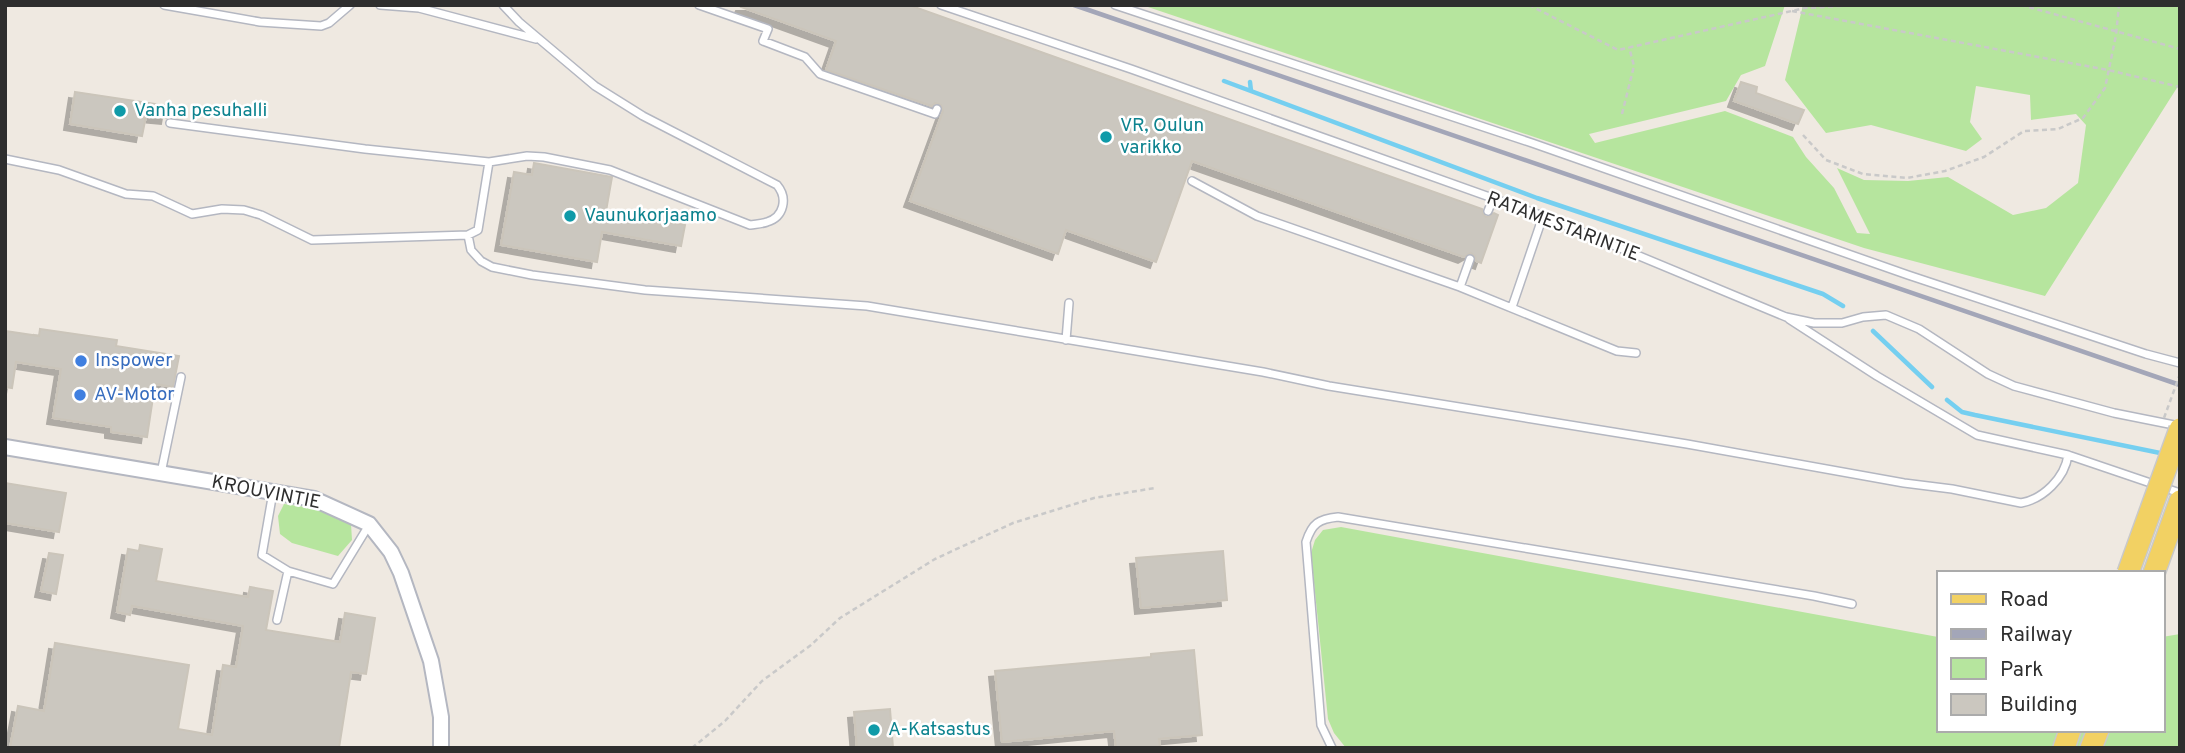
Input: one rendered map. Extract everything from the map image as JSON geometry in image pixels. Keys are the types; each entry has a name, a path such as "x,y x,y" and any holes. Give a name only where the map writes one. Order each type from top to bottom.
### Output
{"main road":[{"path":"2128,571 2180,428"},
{"path":"2155,571 2180,501"}],"street":[{"name":"KROUVINTIE","path":"5,447 314,499 369,524 391,552 401,573 432,661 441,717 441,748"}],"lane":[{"path":"164,5 260,22 321,26 330,23 350,5"},
{"path":"380,5 419,8 540,40"},
{"path":"170,123 365,149 489,162 527,156 610,170 750,225 766,223 775,218 784,200 784,193 777,186 643,116 595,86 503,5"},
{"path":"699,5 768,29 764,41 805,57 820,74 935,114 937,109"},
{"name":"RATAMESTARINTIE","path":"941,5 1131,69 1543,216 1786,317 1814,323 1842,323 1863,317 1886,315 1919,329 1988,374 2014,386 2180,428"},
{"path":"1115,5 1532,143 1908,275 2180,363"},
{"path":"5,159 59,170 126,194 153,196 192,214 222,209 244,209 312,240 468,235 478,230 489,162"},
{"path":"1192,181 1257,216 1460,287 1617,351 1636,354"},
{"path":"1488,211 1493,199"},
{"path":"1512,307 1543,216"},
{"path":"468,235 471,250 481,261 492,267 533,275 645,290 867,306 1952,489 2021,503 2042,495 2064,470 2068,455"},
{"path":"1460,287 1470,259"},
{"path":"1066,340 1069,303"},
{"path":"1786,317 1934,411 1978,435 2068,455 2180,493"},
{"path":"161,473 181,377"},
{"path":"273,492 262,555 288,571 333,583 369,524"},
{"path":"1332,748 1321,725 1306,542 1311,528 1321,518 1338,517 1852,604"},
{"path":"277,621 288,571"}],"path":[{"path":"1529,5 1618,50 1792,11 1859,5"},
{"path":"2021,5 2180,49"},
{"path":"1803,135 1826,160 1863,174 1907,178 1945,171 1984,157 2024,131 2058,129 2083,118 2105,88 2119,5"},
{"path":"1792,11 2108,70 2180,87"},
{"path":"1622,114 1634,66 1629,47"},
{"path":"692,748 724,721 762,681 811,645 840,618 935,559 1013,523 1094,498 1155,488"}],"green space":[{"path":"1142,5 1785,5 1765,66 1741,75 1726,101 1589,134 1595,143 1725,111 1793,137 1806,157 1834,188 1857,233 1870,234 1837,168 1864,180 1908,181 1948,177 2013,215 2046,208 2078,183 2086,125 2076,114 2031,120 2030,95 1976,86 1970,122 1982,139 1966,151 1871,125 1826,133 1785,80 1803,5 2180,5 2180,83 2045,296 1864,248"},
{"path":"284,504 321,509 351,524 352,540 338,556 292,543 280,534 278,516"},
{"path":"1341,527 1937,637 1937,732 2164,732 2164,637 2180,634 2180,748 1346,748 1334,733 1328,719 1311,553 1315,540 1323,530"}],"building":[{"name":"VR, Oulun varikko","path":"909,5 1482,209 1486,217 1494,213 1498,215 1481,263 1476,261 1471,253 1464,257 1192,161 1156,262 1066,230 1058,254 910,201 943,111 941,105 935,103 932,106 826,70 836,41 741,7"},
{"path":"1741,82 1757,87 1756,93 1804,110 1798,124 1734,101"},
{"name":"Vanha pesuhalli","path":"75,92 169,106 167,118 146,116 142,136 70,124"},
{"name":"Vaunukorjaamo","path":"534,163 612,177 606,211 685,225 681,246 602,232 597,262 501,245 514,172 532,175"},
{"path":"40,329 117,340 116,346 179,356 173,387 155,384 147,437 111,432 111,427 53,418 61,369 16,362 12,388 5,387 5,331 39,336"},
{"path":"5,483 66,493 59,532 5,523"},
{"path":"140,545 162,549 156,581 248,597 250,587 273,591 266,630 340,642 345,613 375,618 366,674 351,672 339,748 10,748 18,706 44,711 55,643 189,665 178,729 212,735 223,665 236,667 243,626 132,606 130,615 117,612 128,549 139,551"},
{"path":"1223,551 1227,600 1141,608 1136,558"},
{"path":"49,553 63,555 56,594 41,591"},
{"path":"1194,650 1202,735 1159,739 1160,748 1116,748 1114,731 1002,742 995,671 1151,657 1151,654"},
{"name":"A-Katsastus","path":"890,709 893,748 857,748 854,712"}],"waterway":[{"path":"1224,81 1537,198 1823,294 1843,306"},
{"path":"1250,82 1251,91"},
{"path":"1873,331 1932,387"},
{"path":"1947,400 1962,412 2165,454"}],"railway":[{"path":"1074,5 2180,385"}],"place":[{"name":"Vanha pesuhalli","path":"120,111"},
{"name":"VR, Oulun varikko","path":"1106,137"},
{"name":"Vaunukorjaamo","path":"570,216"},
{"name":"Inspower","path":"81,361"},
{"name":"AV-Motor","path":"80,395"},
{"name":"A-Katsastus","path":"874,730"}]}
